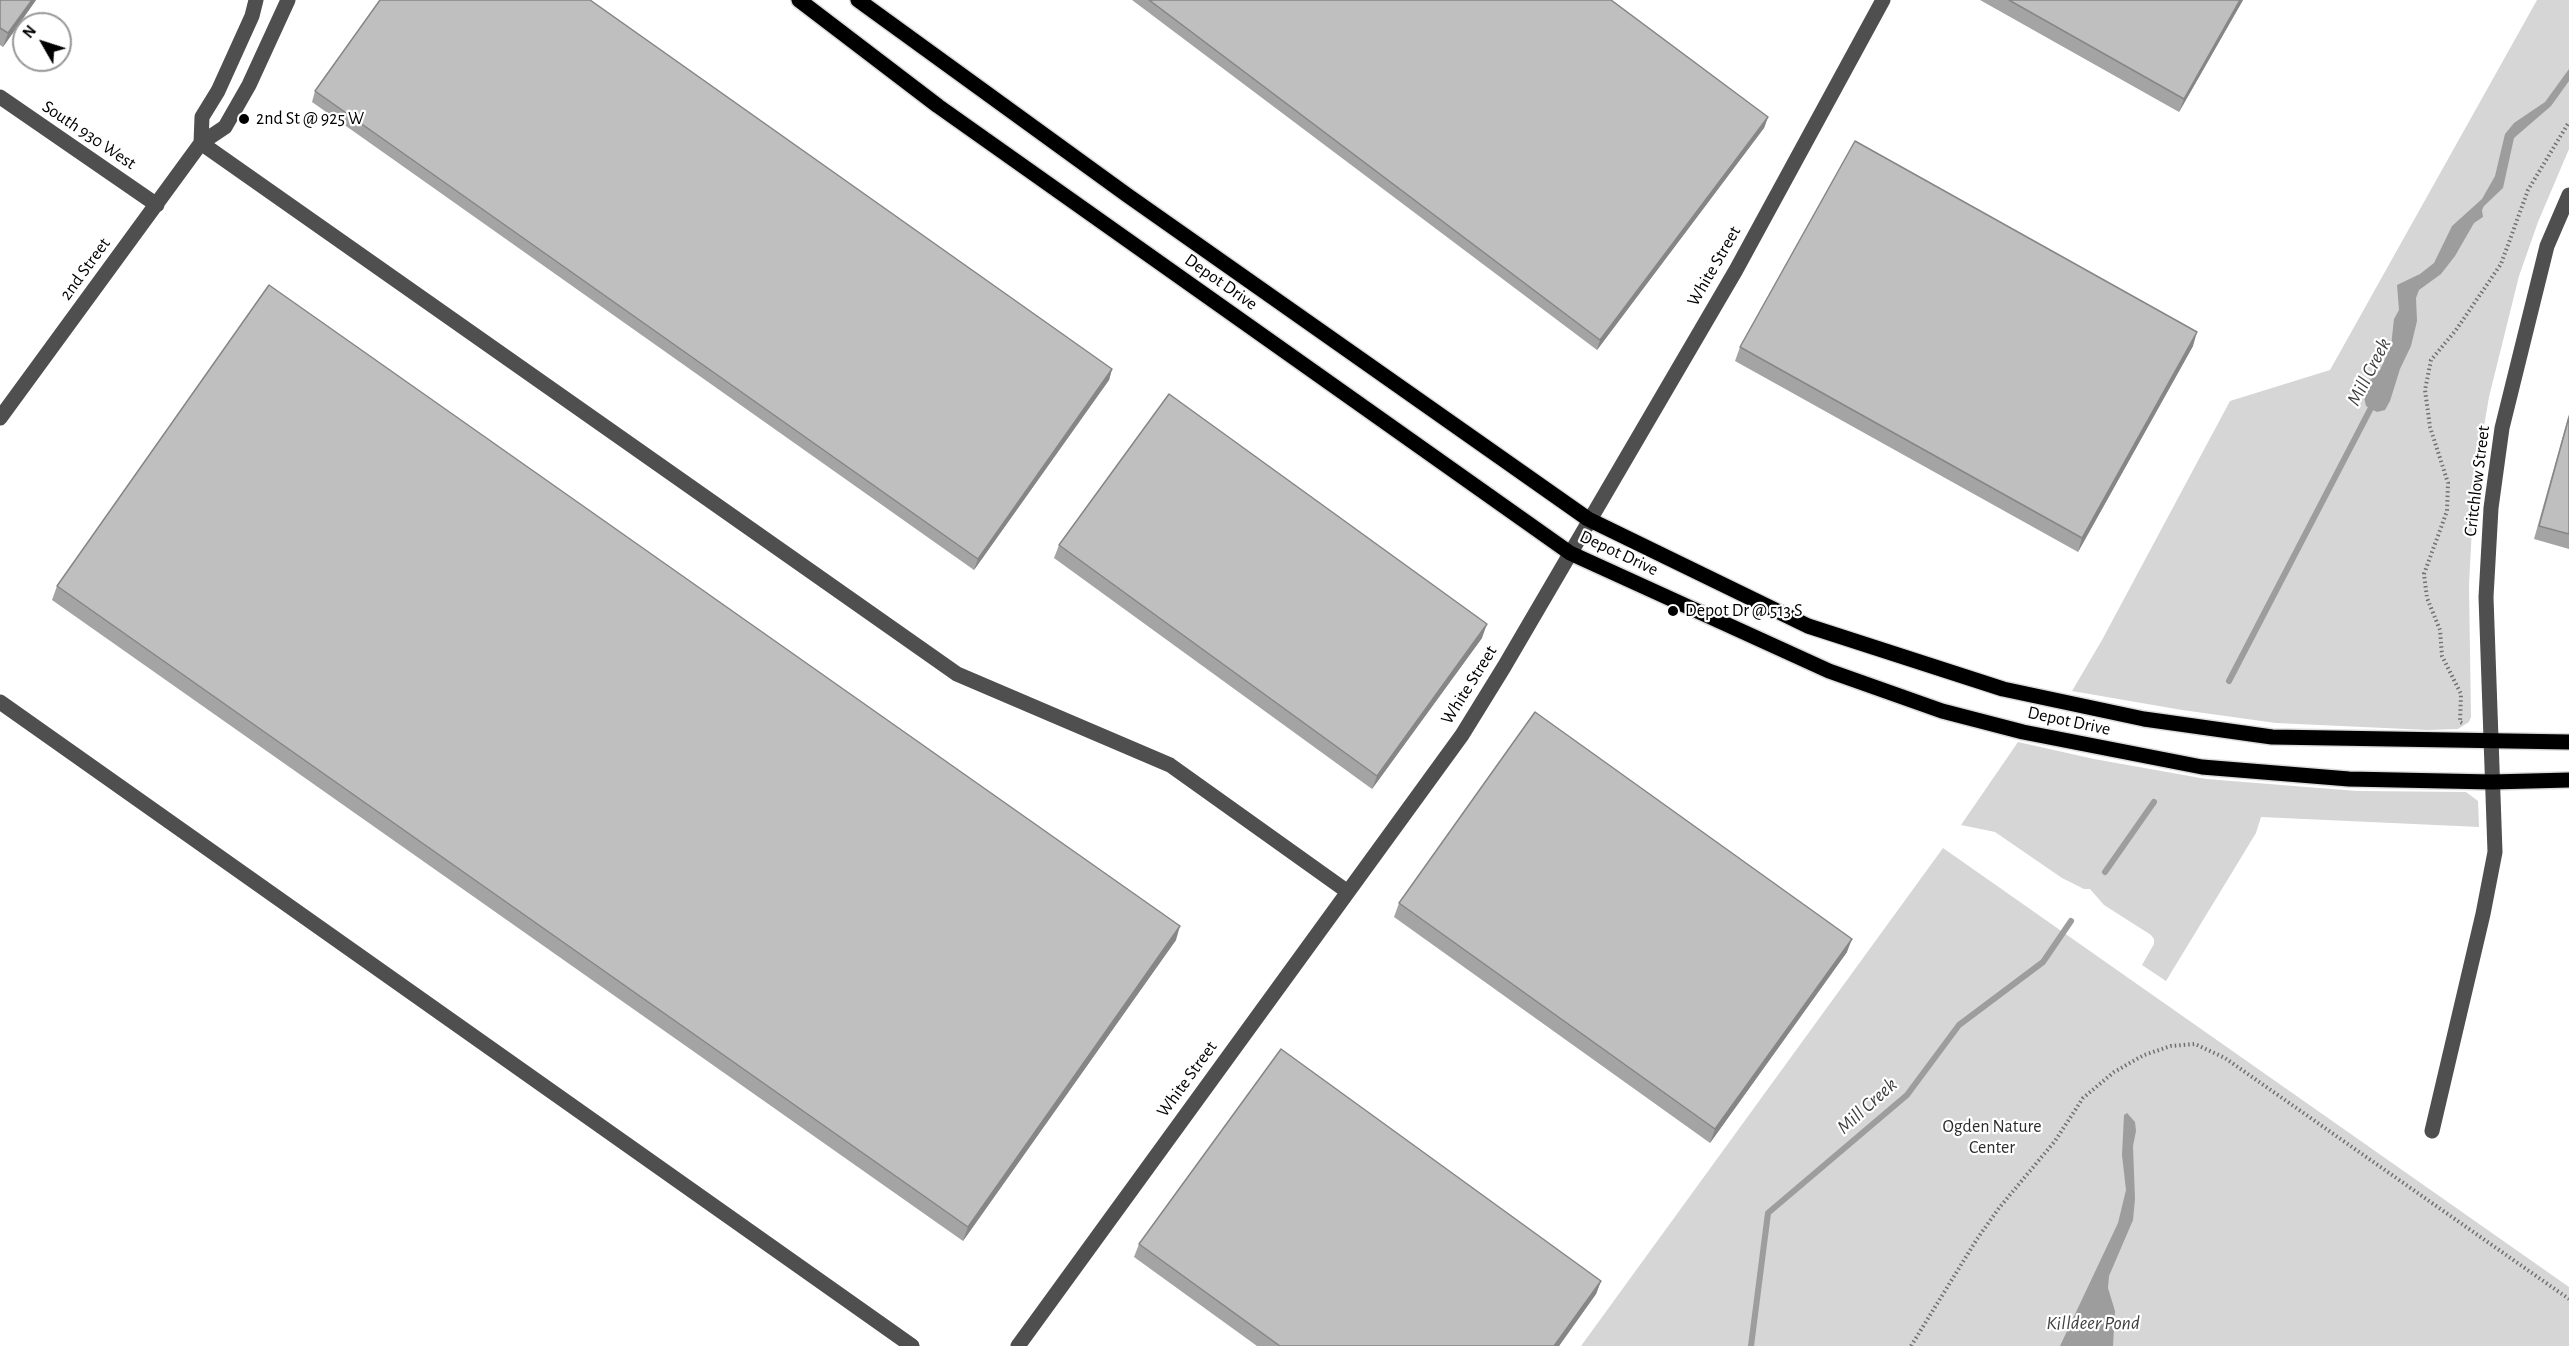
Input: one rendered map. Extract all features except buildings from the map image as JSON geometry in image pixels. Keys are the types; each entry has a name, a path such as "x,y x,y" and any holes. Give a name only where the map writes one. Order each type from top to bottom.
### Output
{"main road":[{"name":"Depot Drive","path":"799,0 938,106 1570,553 1829,671 1942,711 2000,726 2202,768 2349,779 2492,782 2569,780"},
{"name":"Depot Drive","path":"858,0 1099,174 1588,519 1808,626 2002,689 2144,719 2272,738 2569,742"}],"street":[{"name":"2nd Street","path":"201,143 202,117 252,16 256,0"},
{"name":"2nd Street","path":"0,416 201,143 225,127 249,85 288,0"},
{"name":"White Street","path":"1018,1346 1462,735 1736,270 1883,0"},
{"name":"South 930 West","path":"0,96 157,205"},
{"path":"201,143 957,674 1170,765 1348,892"},
{"name":"Critchlow Street","path":"2432,1131 2483,914 2495,852 2486,597 2491,508 2502,429 2547,246 2569,195"},
{"path":"0,702 912,1346"}],"path":[{"path":"2490,741 2460,722 2461,694 2442,657 2440,630 2427,598 2424,574 2446,511 2448,483 2430,427 2425,390 2431,360 2456,330 2501,264 2528,190 2569,122"},
{"path":"1911,1346 1977,1239 1999,1208 2055,1141 2083,1098 2114,1072 2144,1055 2171,1046 2195,1044 2225,1058 2569,1299"}],"green space":[{"path":"2537,0 2569,0 2569,149 2538,222 2519,276 2489,397 2477,467 2472,527 2469,585 2471,717 2469,722 2458,729 2428,730 2276,723 2072,691 2102,640 2230,401 2330,370"},
{"path":"2018,742 2094,759 2206,779 2357,791 2466,792 2478,801 2479,827 2261,817 2256,833 2166,981 2142,965 2154,944 2151,935 2104,905 2090,889 2084,889 2062,878 1995,832 1961,825"},
{"name":"Ogden Nature Center","path":"1943,848 2569,1287 2569,1346 1581,1346"}],"water":[{"path":"2569,69 2569,81 2551,106 2514,138 2503,188 2484,206 2483,217 2474,223 2455,256 2441,274 2419,290 2416,298 2417,321 2411,346 2400,369 2390,401 2385,410 2377,412 2371,409 2366,406 2362,388 2380,370 2391,346 2394,319 2399,310 2397,285 2420,274 2434,263 2452,226 2482,199 2495,176 2505,134 2514,123 2545,102"},
{"name":"Killdeer Pond","path":"2127,1113 2135,1122 2136,1131 2133,1146 2135,1199 2133,1220 2109,1276 2108,1288 2115,1311 2113,1346 2060,1346 2118,1223 2126,1190 2122,1155 2124,1115"}],"waterway":[{"name":"Mill Creek","path":"2229,681 2373,404"},
{"name":"Mill Creek","path":"2105,872 2154,802"},
{"name":"Mill Creek","path":"1751,1346 1768,1213 1907,1095 1959,1025 2043,962 2071,921"}],"place":[{"name":"2nd St @ 925 W","path":"244,119"},
{"name":"Depot Dr @ 513 S","path":"1673,611"}]}
